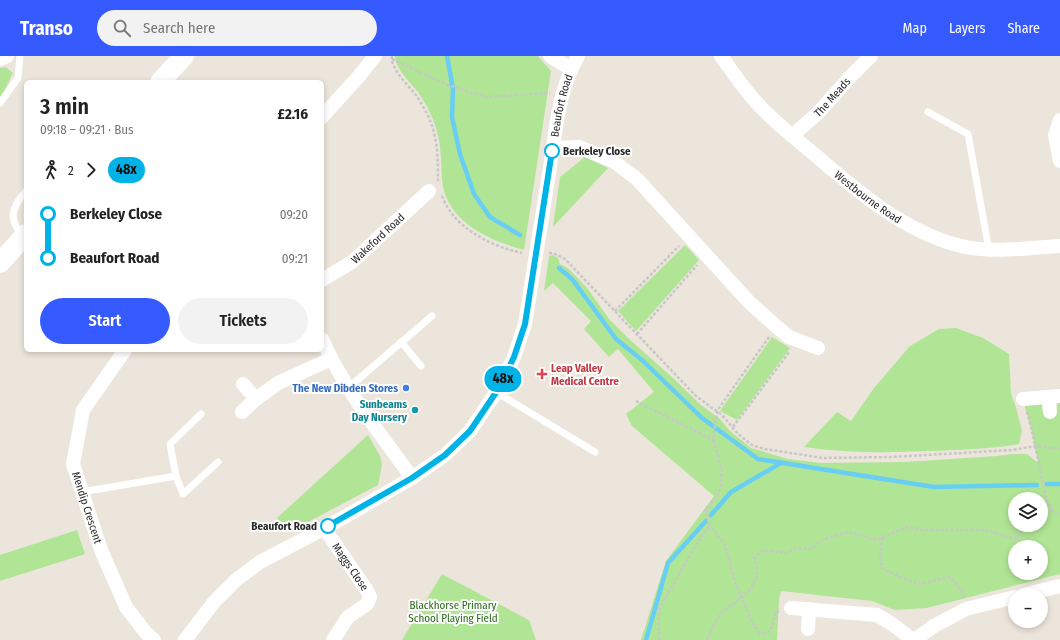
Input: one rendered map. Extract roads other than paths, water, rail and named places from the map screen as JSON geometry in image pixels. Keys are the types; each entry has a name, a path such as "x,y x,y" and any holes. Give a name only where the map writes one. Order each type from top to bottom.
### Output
{"street":[{"path":"0,59 7,56"},
{"path":"162,80 184,56"},
{"path":"324,115 375,56"},
{"path":"550,56 571,69"},
{"name":"Beaufort Road","path":"185,640 214,602 236,580 260,562 412,478 445,455 470,431 496,392 514,357 525,324 556,122 562,92 578,56"},
{"name":"Westbourne Road","path":"721,56 756,102 792,136 863,196 927,235 958,246 989,250 1060,246"},
{"name":"The Meads","path":"792,136 819,112 871,56"},
{"path":"1060,120 1055,135 1060,161"},
{"path":"553,148 579,147 613,161 637,179 749,302 777,327 798,341 818,348"},
{"name":"Wakeford Road","path":"324,279 352,262 437,190"},
{"path":"0,263 24,236"},
{"path":"324,343 331,359 348,388 412,478"},
{"name":"Mendip Crescent","path":"124,352 83,410 73,464 101,550 126,607 146,633 154,640"},
{"path":"242,412 256,399 278,383 331,359"},
{"path":"243,384 256,399"},
{"path":"1023,399 1054,397 1050,412"},
{"name":"Maggs Close","path":"324,528 370,597 367,604 348,617 333,640"},
{"path":"1048,589 1060,586"},
{"path":"791,608 877,615 914,640 934,626 966,609 1008,599"},
{"path":"808,629 810,609"}],"lane":[{"path":"0,103 18,78 20,56"},
{"path":"928,112 968,134 989,250"},
{"path":"24,193 14,210 13,220 24,236"},
{"path":"348,388 432,316"},
{"path":"401,342 421,366"},
{"path":"496,392 595,452"},
{"path":"201,414 170,444 176,476 183,494 218,462"},
{"path":"82,492 176,476"}],"waterway":[{"path":"447,56 453,89 452,117 460,154 474,194 490,217 520,235"},
{"path":"559,268 572,279 616,339 642,360 702,418 758,459 934,487 1037,485"},
{"path":"711,515 731,492 781,463"},
{"path":"1047,484 1060,484"},
{"path":"646,640 668,563 706,521"}],"place":[{"name":"Berkeley Close","path":"552,151"},
{"name":"Leap Valley Medical Centre","path":"542,374"},
{"name":"The New Dibden Stores","path":"406,388"},
{"name":"Sunbeams Day Nursery","path":"415,410"},
{"name":"Beaufort Road","path":"328,526"}],"park label":[{"name":"Blackhorse Primary School Playing Field","path":"453,611"}]}
